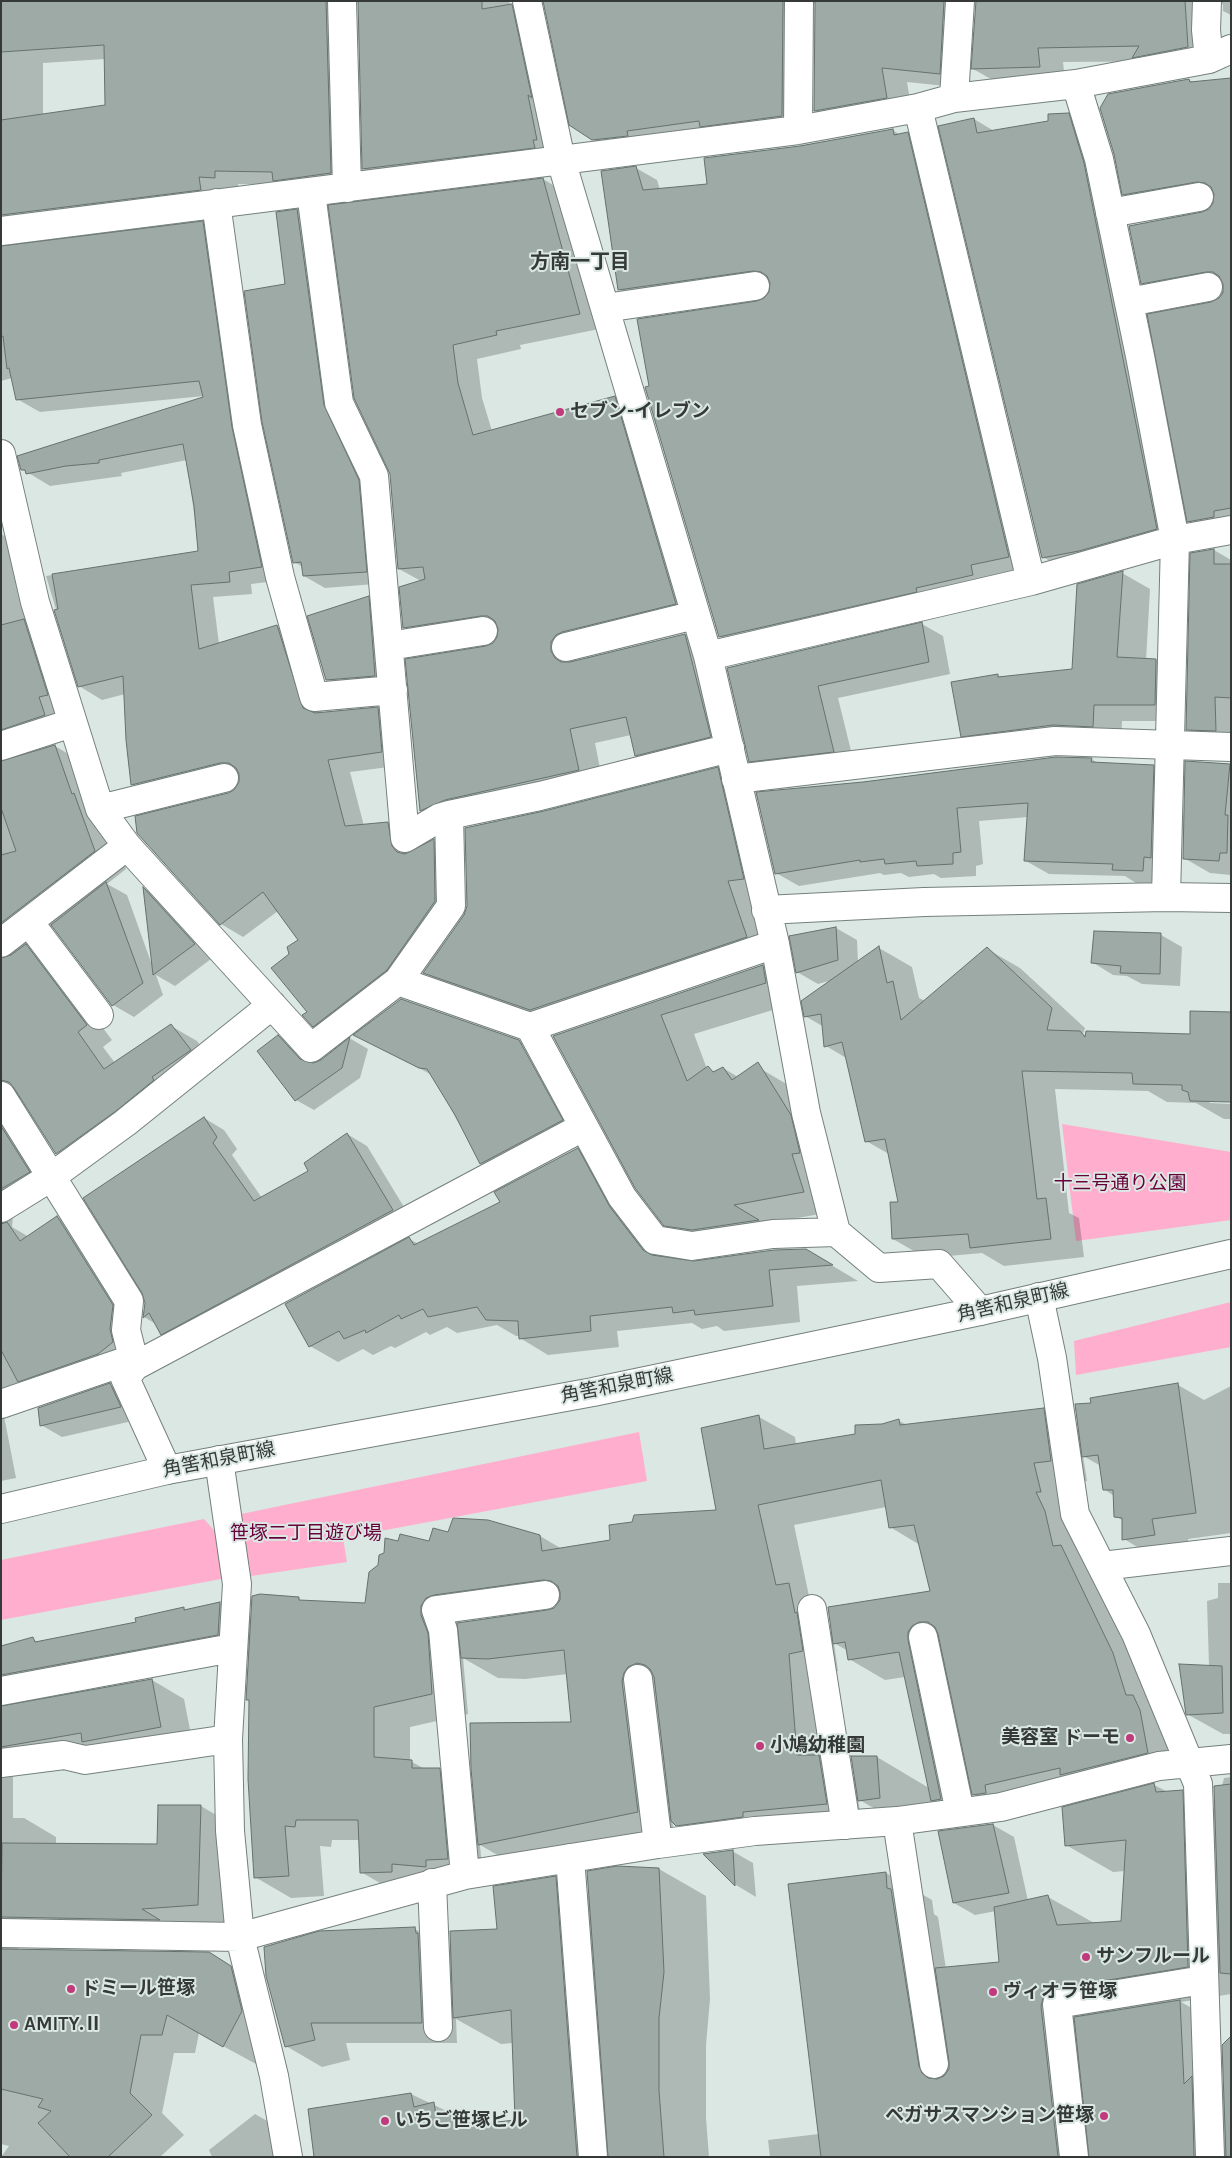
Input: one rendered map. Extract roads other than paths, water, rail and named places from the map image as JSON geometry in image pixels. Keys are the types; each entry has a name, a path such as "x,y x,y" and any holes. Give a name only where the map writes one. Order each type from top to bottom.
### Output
{"street":[{"path":"342,1 347,188"},
{"path":"527,1 561,160 708,656 775,944 806,1113 836,1232 879,1268 940,1264 980,1311"},
{"path":"798,130 799,1"},
{"path":"954,98 960,1"},
{"path":"1,231 798,130 918,108 954,98 1076,84 1220,54 1206,30 1207,1"},
{"path":"1076,84 1099,159 1175,540 1175,600 1168,746 1166,897"},
{"path":"918,108 1031,581"},
{"path":"311,193 339,403 374,476 405,838 438,818 540,796 730,748"},
{"path":"1110,213 1199,197"},
{"path":"216,204 247,425 280,578 314,697 393,690"},
{"path":"605,308 755,286"},
{"path":"1129,302 1208,287"},
{"path":"1,454 7,507 100,809 127,846 311,1048 398,981 451,906 449,815"},
{"path":"708,656 1031,581 1175,540 1231,530"},
{"path":"566,647 696,615"},
{"path":"389,646 483,631"},
{"path":"1,746 72,722"},
{"path":"736,779 1055,741 1231,748"},
{"path":"100,809 224,778"},
{"path":"1,943 127,846"},
{"path":"766,910 924,902 1166,897 1231,898"},
{"path":"29,922 99,1015"},
{"path":"398,981 530,1027 775,944"},
{"path":"1,1208 51,1177 125,1123 272,1005"},
{"path":"530,1027 622,1197 655,1240 692,1246 773,1234 836,1232"},
{"path":"1,1096 129,1301 126,1330 135,1362 125,1378 167,1470"},
{"path":"1,1404 135,1362 583,1127"},
{"name":"角筈和泉町線","path":"1,1509 167,1470 593,1392 980,1311 1231,1254"},
{"path":"1039,1297 1052,1358 1075,1514 1136,1634 1198,1784 1210,2157"},
{"path":"219,1460 237,1584 228,1739 230,1832 240,1936 274,2076 288,2157"},
{"path":"1102,1566 1231,1551"},
{"path":"465,1876 444,1630 436,1610 545,1595"},
{"path":"812,1609 846,1825"},
{"path":"923,1637 960,1812"},
{"path":"1,1691 232,1648"},
{"path":"638,1679 658,1844"},
{"path":"1,1763 64,1755 85,1760 228,1739"},
{"path":"1,1932 240,1936 432,1883 465,1876 658,1844 755,1831 897,1821 1001,1807 1159,1766 1231,1759"},
{"path":"897,1821 934,2064"},
{"path":"570,1858 593,2157"},
{"path":"432,1883 438,2028"},
{"path":"1074,2157 1057,2004 1203,1980"}],"place":[{"name":"セブン-イレブン","path":"560,412"},
{"name":"美容室 ドーモ","path":"1130,1738"},
{"name":"小鳩幼稚園","path":"760,1746"},
{"name":"サンフルール","path":"1086,1957"},
{"name":"ドミール笹塚","path":"71,1989"},
{"name":"ヴィオラ笹塚","path":"993,1992"},
{"name":"AMITY.Ⅱ","path":"14,2025"},
{"name":"ペガサスマンション笹塚","path":"1104,2116"},
{"name":"いちご笹塚ビル","path":"385,2121"}],"district":[{"name":"方南一丁目","path":"580,262"}],"park label":[{"name":"十三号通り公園","path":"1120,1184"},
{"name":"笹塚二丁目遊び場","path":"306,1534"}]}
